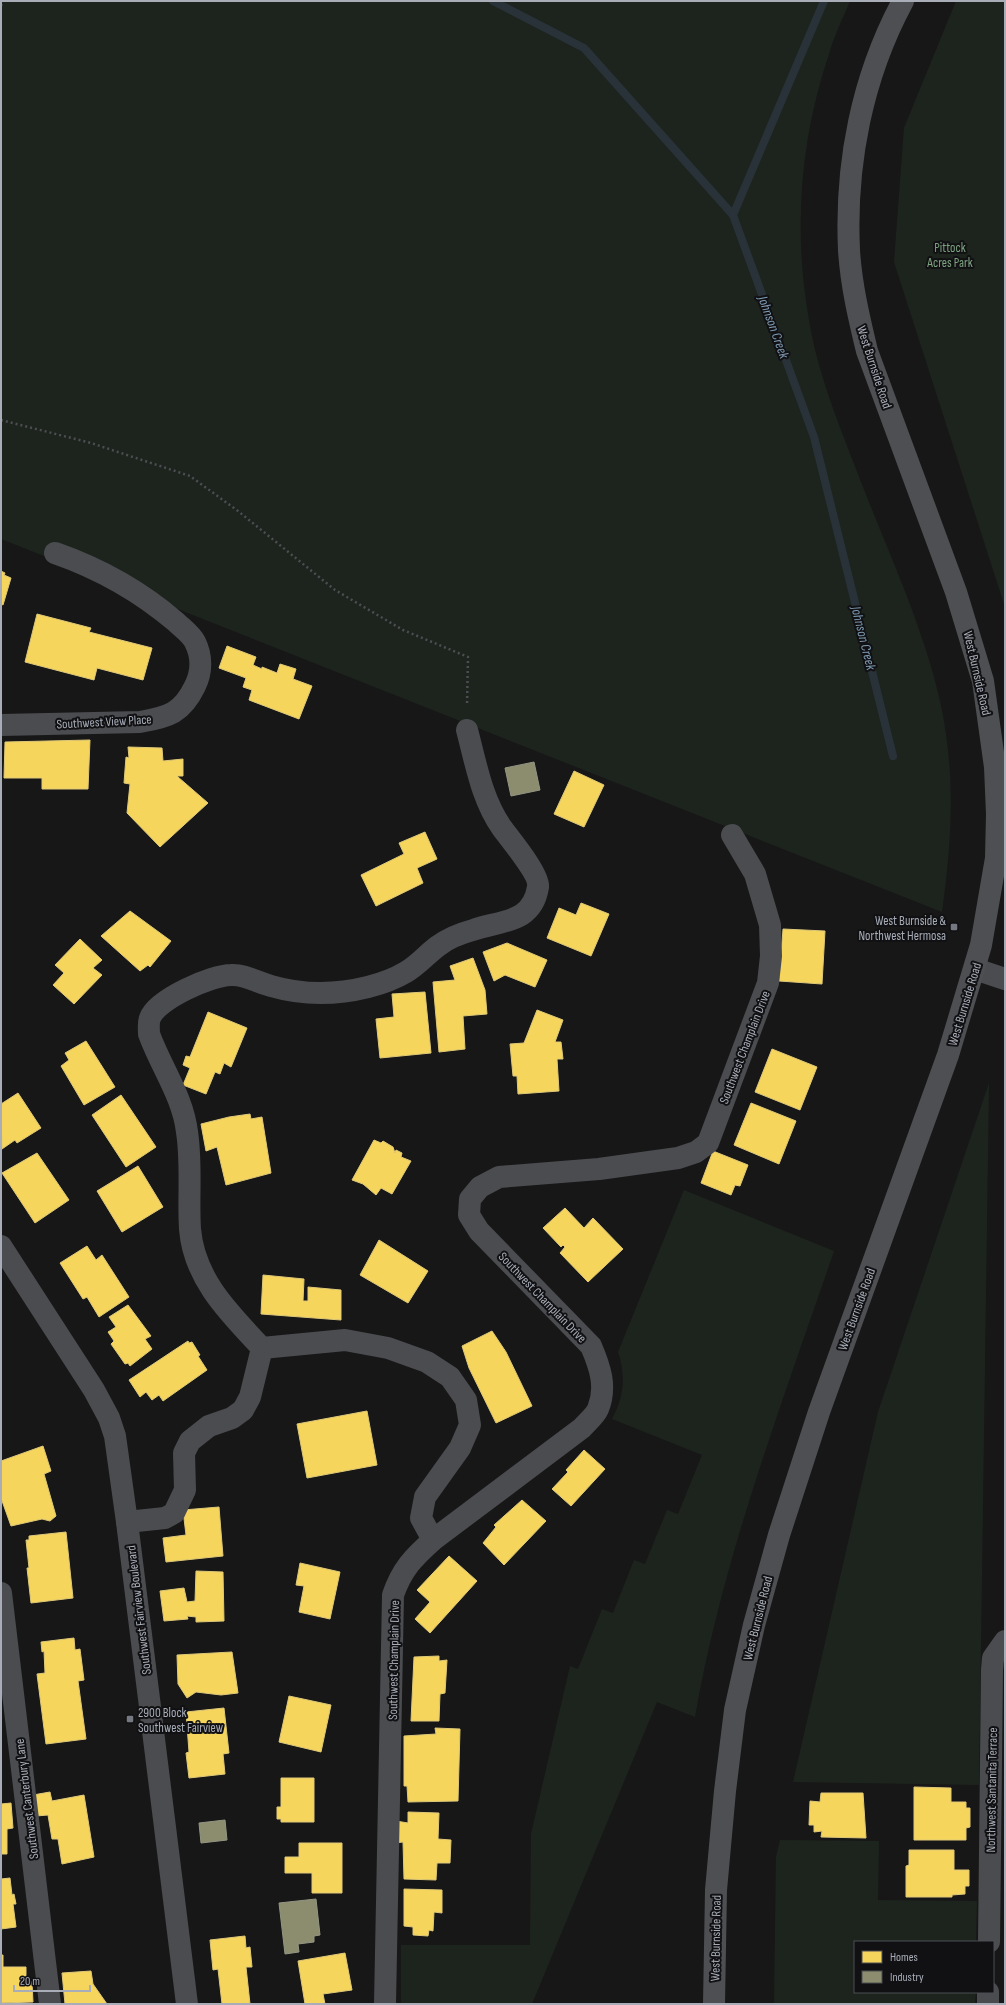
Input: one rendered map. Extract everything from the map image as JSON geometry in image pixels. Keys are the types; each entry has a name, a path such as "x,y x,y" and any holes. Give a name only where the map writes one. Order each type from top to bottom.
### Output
{"main road":[{"name":"West Burnside Road","path":"714,2004 716,1890 725,1791 735,1710 754,1625 779,1536 819,1412 945,1063 975,970 989,905 996,858 997,814 995,767 983,681 949,571 867,351 860,321 849,251 849,207 852,161 858,124 878,58 903,1"}],"street":[{"name":"Southwest View Place","path":"1,725 140,722 162,718 177,711 188,700 197,682 201,667 198,651 194,641 184,629 154,603 79,561 55,553"},
{"path":"262,1348 231,1316 218,1299 206,1283 197,1262 190,1229 187,1132 177,1097 149,1034 150,1017 160,1006 188,988 222,976 240,975 271,987 304,993 326,994 368,987 406,972 440,945 472,930 501,923 525,914 534,903 539,885 531,867 496,819 481,784 467,730"},
{"name":"Southwest Champlain Drive","path":"385,2004 393,1595 405,1568 433,1540 582,1428 597,1410 602,1393 601,1370 591,1346 479,1231 469,1215 470,1199 480,1187 499,1177 599,1169 678,1158 696,1152 708,1143 768,982 771,956 770,925 755,874 732,836"},
{"path":"975,970 1005,979"},
{"name":"Southwest Fairview Boulevard","path":"1,1246 94,1390 108,1418 118,1450 187,2004"},
{"path":"262,1348 344,1340 388,1348 427,1362 450,1378 466,1400 470,1425 460,1448 426,1497 422,1518 433,1540"},
{"path":"127,1522 165,1518 174,1513 185,1490 184,1453 190,1441 209,1426 232,1418 242,1410 250,1397 262,1348"},
{"name":"Southwest Canterbury Lane","path":"1,1593 50,2004"},
{"name":"Northwest Santanita Terrace","path":"989,1941 992,1670 993,1658 1005,1641"},
{"path":"988,1993 988,2004"}],"path":[{"path":"1,420 91,443 190,476 238,511 336,590 403,630 468,657 467,730"}],"green space":[{"path":"1,1 850,1 833,41 819,86 811,119 802,186 801,253 804,286 813,341 824,382 861,482 915,618 933,673 940,701 948,754 951,806 948,859 942,912 1,539"},
{"name":"Pittock Acres Park","path":"956,1 1005,1 1005,607 894,262 904,128"},
{"path":"989,1083 979,1785 793,1782 878,1412"},
{"path":"684,1190 834,1251 775,1423 738,1539 721,1598 695,1717 657,1702 532,2004 401,2004 401,1945 530,1945 531,1834 570,1666 578,1669 602,1609 613,1613 634,1560 645,1564 667,1510 678,1514 702,1455 612,1419 619,1403 623,1378 621,1361 618,1352"},
{"path":"780,1840 879,1841 878,1900 977,1901 976,1941 854,1941 854,1993 976,1993 975,2004 774,2004 776,1857"}],"building: Homes":[{"path":"1,571 5,573 4,575 11,578 3,605 1,604"},
{"path":"37,614 91,628 89,632 152,648 143,680 97,668 94,680 25,662"},
{"path":"227,646 256,657 253,665 262,669 262,667 277,673 280,664 296,669 293,679 312,686 299,719 249,700 252,690 243,687 246,678 219,668"},
{"path":"90,740 88,789 42,789 42,778 4,778 5,742"},
{"path":"128,747 162,748 163,761 183,759 183,776 177,776 208,803 160,847 127,813 130,784 124,783 126,757 129,758"},
{"path":"574,771 604,785 584,827 554,814"},
{"path":"425,832 437,859 417,868 423,883 376,906 361,875 404,854 399,843"},
{"path":"581,903 609,914 591,956 547,938 559,908 576,915"},
{"path":"130,911 171,941 150,967 148,965 140,971 101,936"},
{"path":"783,929 825,931 822,984 779,981"},
{"path":"80,939 102,960 93,968 102,975 74,1004 53,985 64,973 55,965"},
{"path":"507,943 547,960 535,987 505,975 494,981 483,952"},
{"path":"473,958 485,990 487,1014 463,1016 465,1049 439,1052 433,982 455,980 450,966"},
{"path":"425,992 431,1053 380,1058 376,1019 394,1017 392,994"},
{"path":"537,1010 563,1020 555,1042 561,1042 563,1059 557,1059 559,1091 518,1094 517,1076 513,1076 510,1044 524,1043"},
{"path":"208,1012 247,1028 231,1067 224,1063 220,1074 215,1072 206,1094 183,1085 190,1068 183,1065 186,1056 190,1057"},
{"path":"86,1041 115,1087 84,1105 61,1066 69,1060 65,1053"},
{"path":"772,1049 817,1067 800,1110 755,1092"},
{"path":"18,1093 41,1128 17,1143 15,1140 2,1149 1,1104"},
{"path":"121,1095 156,1147 126,1167 92,1115"},
{"path":"751,1103 796,1121 779,1164 734,1145"},
{"path":"250,1114 251,1119 262,1117 271,1173 226,1185 217,1147 206,1151 201,1124 229,1117"},
{"path":"374,1140 381,1143 383,1141 393,1147 395,1153 396,1150 402,1153 401,1157 411,1161 392,1194 381,1188 376,1195 363,1184 352,1180"},
{"path":"713,1151 748,1165 740,1186 735,1185 731,1195 701,1183"},
{"path":"37,1153 69,1200 35,1223 2,1173"},
{"path":"138,1166 163,1207 122,1232 97,1191"},
{"path":"565,1208 584,1228 593,1218 623,1249 588,1282 560,1253 565,1247 563,1245 561,1247 543,1228"},
{"path":"379,1240 428,1271 408,1303 360,1275"},
{"path":"87,1246 96,1260 102,1255 129,1297 99,1317 87,1297 83,1299 60,1263"},
{"path":"263,1275 304,1279 303,1301 308,1301 308,1287 341,1290 341,1320 261,1314"},
{"path":"128,1305 151,1336 145,1339 152,1349 130,1366 128,1363 125,1364 111,1344 114,1341 108,1332 116,1327 109,1317"},
{"path":"492,1331 506,1352 532,1406 496,1423 469,1368 462,1346"},
{"path":"188,1341 189,1343 192,1342 200,1355 198,1356 207,1370 163,1401 159,1395 152,1400 146,1392 140,1397 129,1380"},
{"path":"367,1411 377,1465 307,1478 297,1424"},
{"path":"43,1446 51,1471 44,1474 56,1516 50,1521 42,1519 11,1526 1,1498 1,1461"},
{"path":"584,1450 605,1469 571,1506 552,1489 568,1472 566,1470"},
{"path":"522,1500 546,1521 504,1565 483,1543 496,1527 494,1525"},
{"path":"219,1507 223,1556 166,1562 163,1538 186,1535 183,1510"},
{"path":"66,1532 73,1598 31,1603 27,1568 29,1568 26,1540 29,1540 29,1536"},
{"path":"449,1556 477,1581 430,1633 415,1619 430,1602 417,1590"},
{"path":"300,1563 340,1572 330,1619 299,1612 304,1586 296,1585"},
{"path":"196,1571 223,1572 224,1621 196,1622 196,1617 187,1616 188,1619 164,1621 160,1591 184,1588 187,1602 195,1601"},
{"path":"74,1638 75,1650 80,1649 84,1680 78,1681 86,1739 46,1744 37,1674 45,1673 44,1651 42,1652 41,1642"},
{"path":"232,1652 238,1693 221,1695 196,1692 187,1698 178,1684 177,1655"},
{"path":"439,1656 439,1661 447,1660 445,1693 440,1694 439,1721 411,1721 414,1657"},
{"path":"289,1696 331,1705 321,1752 279,1742"},
{"path":"224,1708 229,1753 223,1754 225,1774 189,1778 186,1753 189,1752 186,1712"},
{"path":"435,1728 460,1729 458,1801 408,1802 407,1786 404,1786 404,1736 436,1734"},
{"path":"281,1778 314,1778 314,1822 281,1822 281,1819 277,1819 277,1807 281,1807"},
{"path":"914,1787 951,1788 951,1802 966,1802 966,1808 970,1808 970,1827 966,1828 966,1840 914,1840"},
{"path":"50,1792 52,1801 84,1795 94,1857 62,1864 58,1839 52,1839 48,1815 36,1816 33,1795"},
{"path":"821,1793 863,1793 866,1838 821,1837 822,1831 814,1832 814,1825 809,1825 810,1801 820,1802"},
{"path":"11,1803 13,1828 7,1829 7,1854 1,1854 1,1804"},
{"path":"408,1812 439,1813 438,1839 451,1840 450,1863 437,1863 436,1880 404,1879 403,1842 395,1843 396,1821 408,1823"},
{"path":"299,1843 342,1843 342,1893 312,1893 312,1873 285,1873 285,1857 299,1857"},
{"path":"909,1850 954,1850 954,1870 969,1870 969,1886 965,1886 965,1894 952,1895 952,1897 906,1897 906,1866 909,1865"},
{"path":"10,1878 12,1895 14,1894 16,1904 13,1904 16,1927 1,1929 1,1879"},
{"path":"404,1889 442,1890 442,1913 434,1912 433,1931 429,1930 428,1936 413,1935 413,1927 404,1926"},
{"path":"245,1936 246,1948 250,1947 252,1967 246,1967 250,2004 222,2004 218,1969 213,1970 210,1940"},
{"path":"345,1953 352,1990 323,1994 325,2004 305,2004 298,1961"},
{"path":"1,1955 3,1955 3,1967 26,1967 26,1982 32,1982 33,2002 1,2003"},
{"path":"91,1971 93,1984 107,2004 65,2004 62,1973"}],"building: Industry":[{"path":"534,762 540,790 511,796 505,768"},
{"path":"225,1820 227,1840 201,1843 199,1823"},
{"path":"316,1899 320,1935 314,1936 314,1942 298,1944 299,1952 285,1954 279,1903"}],"waterway":[{"name":"Johnson Creek","path":"493,1 584,48 733,215 814,437 893,756"},
{"path":"733,215 824,1"}],"place":[{"name":"West Burnside & Northwest Hermosa","path":"954,927"},
{"name":"2900 Block Southwest Fairview","path":"130,1719"}]}
